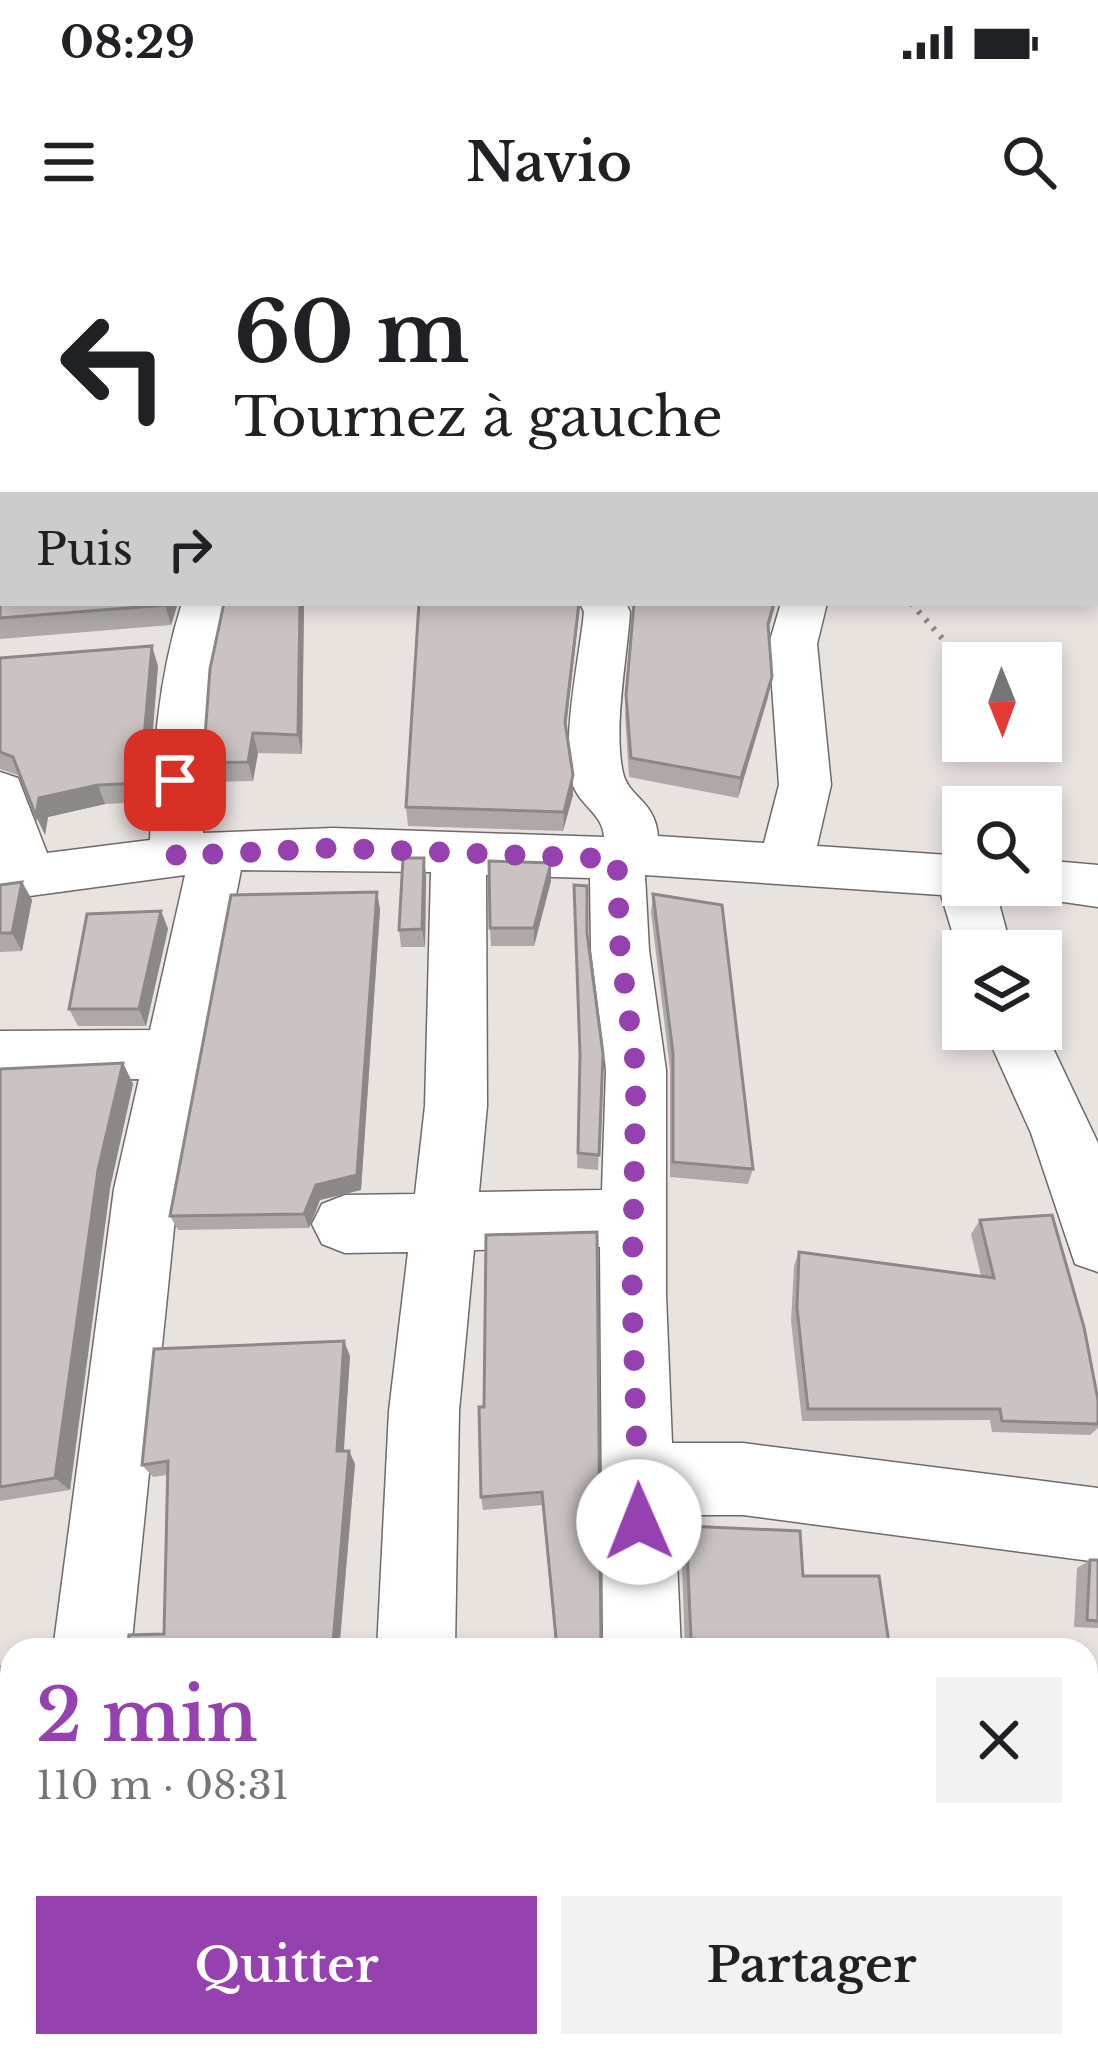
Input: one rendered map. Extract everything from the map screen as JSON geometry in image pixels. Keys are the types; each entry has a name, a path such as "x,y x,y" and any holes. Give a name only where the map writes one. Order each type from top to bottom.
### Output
{"street":[{"path":"604,606 607,613 595,754 599,786 630,817 620,950 636,1070 638,1156 632,1218 642,1638"},
{"path":"784,865 805,785 793,644 803,606"},
{"path":"93,1638 146,1189 173,1054 197,854 180,828 176,760 182,631"},
{"path":"0,791 14,877 197,854 333,848 625,857 942,875"},
{"path":"416,1638 424,1411 456,1106 459,853"},
{"path":"1062,883 1098,886"},
{"path":"1025,1050 1089,1202 1098,1243"},
{"path":"0,1056 173,1054"},
{"path":"345,1224 632,1218"},
{"path":"638,1479 743,1479 1098,1525"}],"path":[{"path":"914,606 945,642"}],"building":[{"path":"0,606 152,606 0,618"},
{"path":"223,606 300,606 298,735 253,733 248,762 203,763 210,669"},
{"path":"419,606 579,606 565,722 573,775 564,812 406,807"},
{"path":"634,606 773,606 768,624 772,677 741,778 631,758 626,695"},
{"path":"152,646 140,783 98,785 39,798 36,816 13,757 0,752 0,658"},
{"path":"403,858 424,858 422,929 399,930"},
{"path":"489,861 551,863 534,928 490,928"},
{"path":"22,882 12,933 0,933 0,885"},
{"path":"574,885 587,886 587,933 603,1054 599,1155 578,1153"},
{"path":"377,892 357,1175 316,1185 304,1214 170,1216 231,895"},
{"path":"653,894 722,905 753,1169 673,1162 673,1053"},
{"path":"161,911 139,1009 69,1009 87,914"},
{"path":"123,1063 98,1170 55,1478 0,1487 0,1069"},
{"path":"1052,1215 1084,1327 1098,1424 1002,1421 1000,1409 808,1409 797,1308 799,1252 994,1278 980,1220"},
{"path":"597,1232 601,1638 556,1638 542,1492 481,1497 479,1407 484,1407 486,1235"},
{"path":"344,1341 337,1451 349,1451 333,1638 129,1638 164,1634 168,1461 142,1465 154,1349"},
{"path":"686,1526 800,1531 803,1576 879,1576 888,1638 691,1638"},
{"path":"1090,1560 1098,1560 1098,1621 1087,1620"}],"route":[{"path":"175,780 180,828 176,856 333,848 617,859 620,950 636,1070 632,1295 639,1522"}]}
